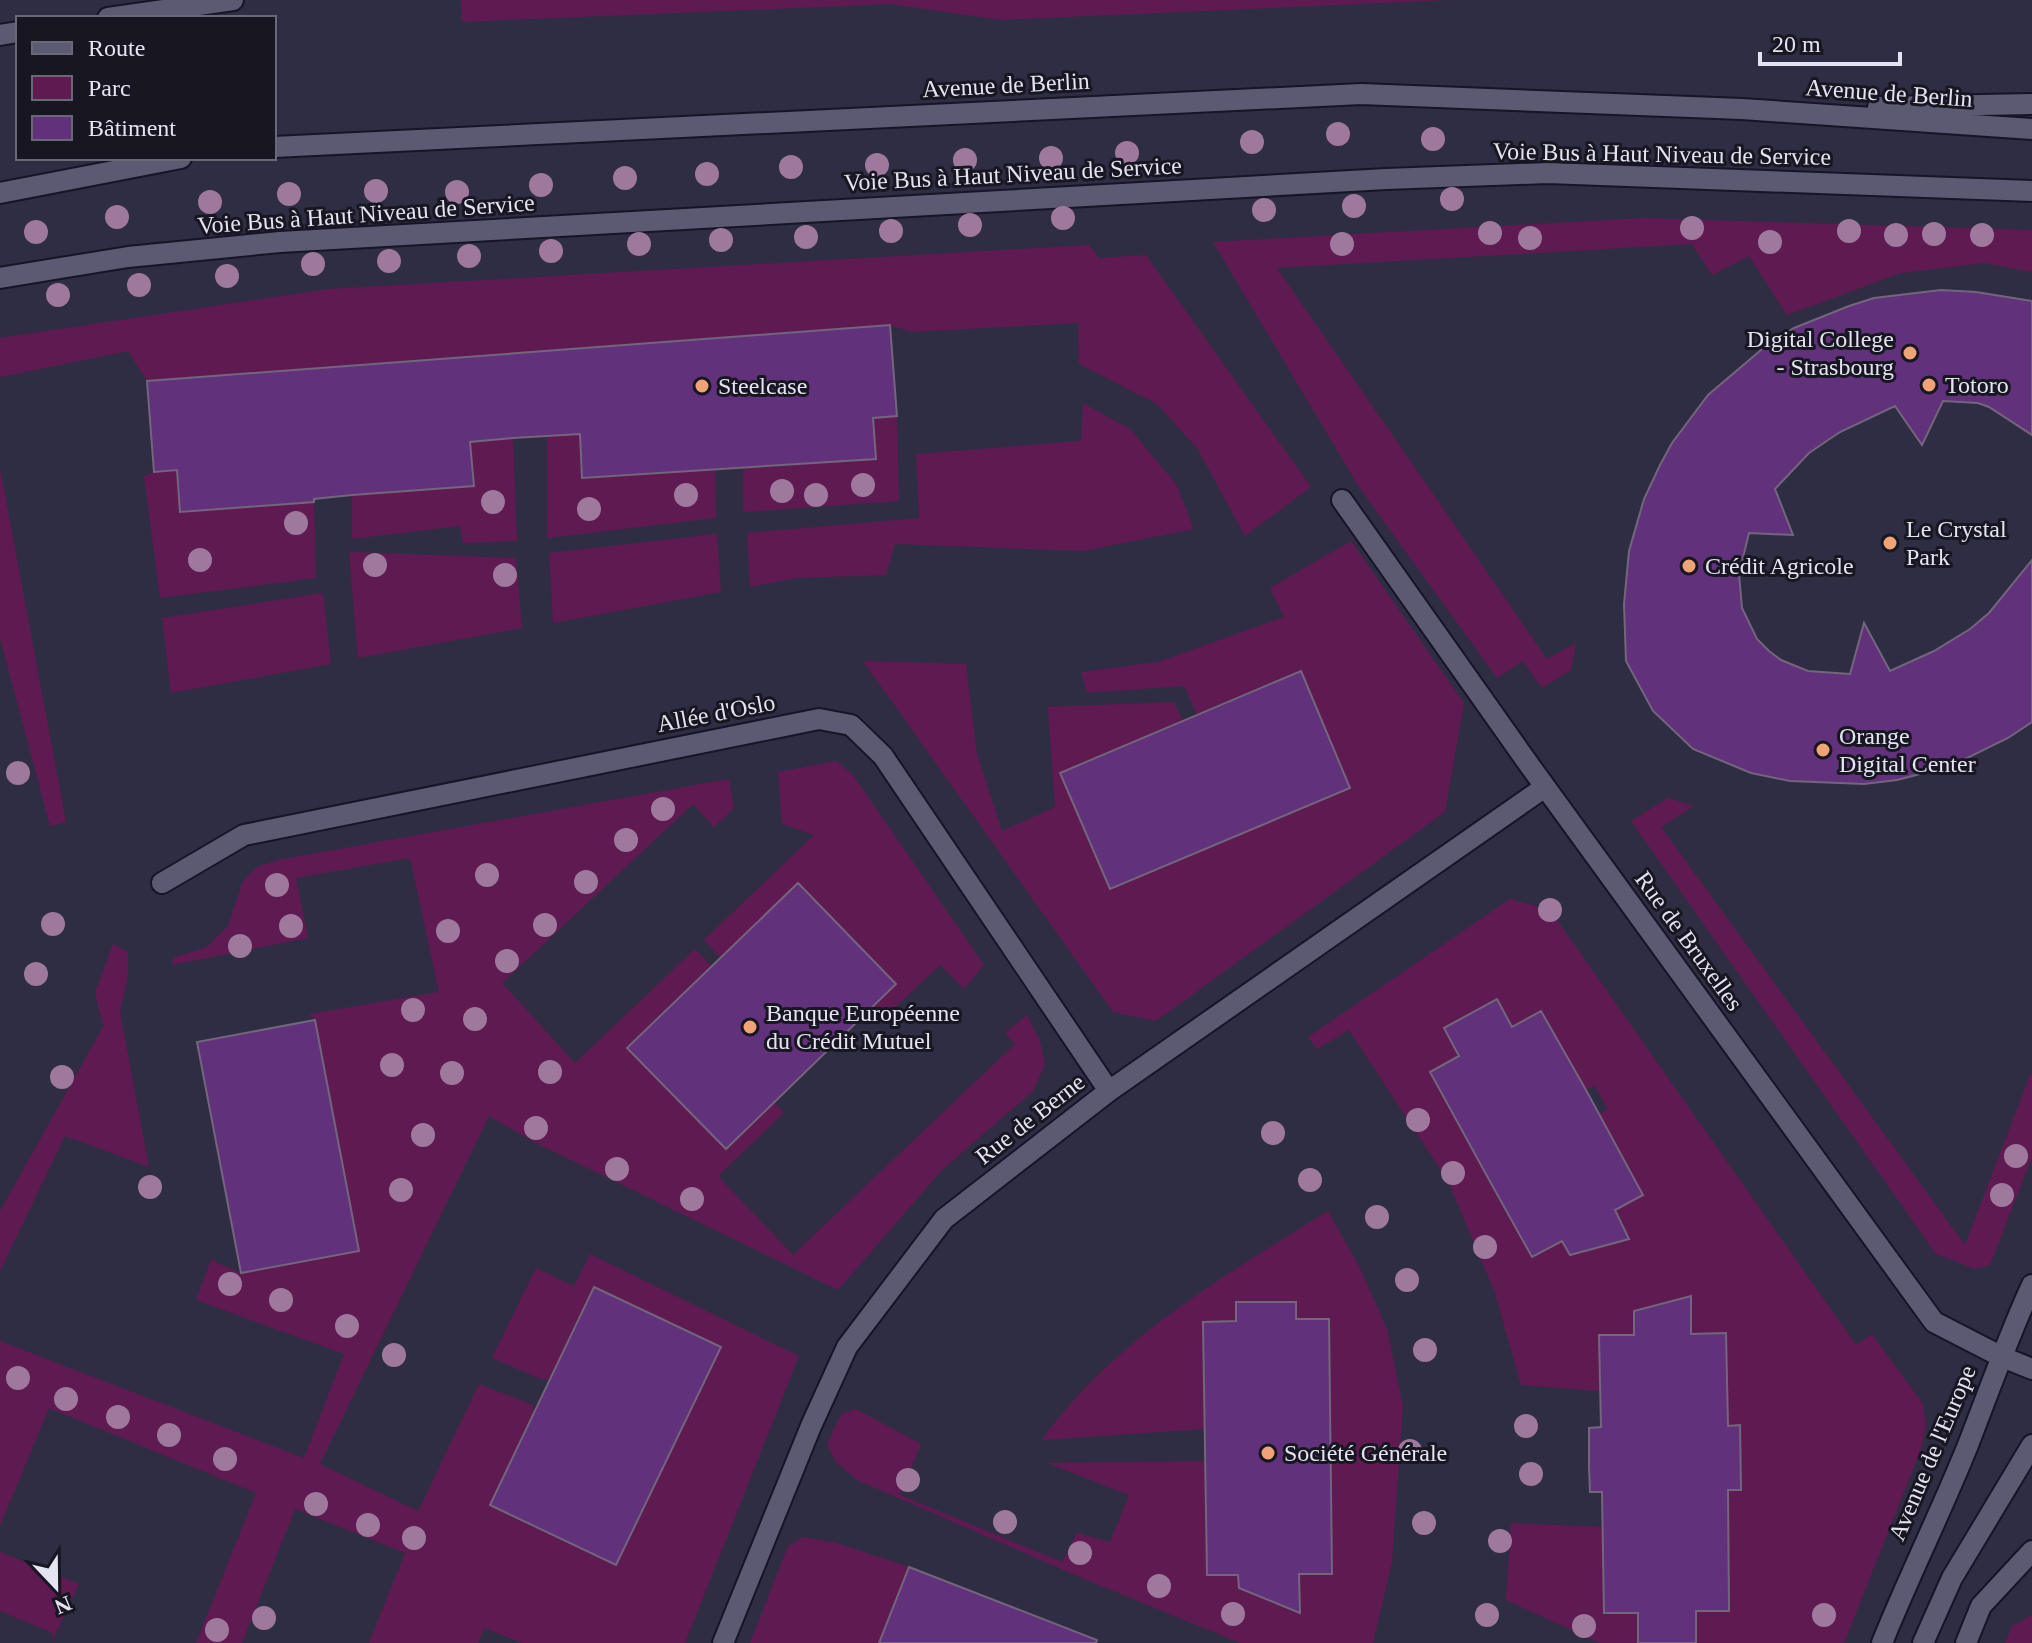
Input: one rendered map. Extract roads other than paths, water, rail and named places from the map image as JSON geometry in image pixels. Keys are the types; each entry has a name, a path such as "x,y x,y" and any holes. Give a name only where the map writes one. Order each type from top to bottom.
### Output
{"street":[{"path":"122,16 233,0"},
{"name":"Avenue de Berlin","path":"276,147 1361,94 1742,109 2032,129"},
{"name":"Avenue de Berlin","path":"1742,109 2032,104"},
{"path":"0,193 171,160"},
{"name":"Voie Bus à Haut Niveau de Service","path":"0,278 128,257 280,242 1386,179 1548,173 2032,191"},
{"name":"Rue de Bruxelles","path":"1342,500 1545,787 1934,1322 2032,1369"},
{"name":"Allée d'Oslo","path":"162,883 244,835 819,719 851,725 883,756 1109,1091"},
{"name":"Rue de Berne","path":"723,1643 811,1426 847,1347 944,1219 1109,1091 1545,787"},
{"name":"Avenue de l'Europe","path":"1882,1643 2032,1285"},
{"path":"1923,1643 1952,1578 2032,1445"},
{"path":"1966,1643 1981,1606 2032,1551"}],"place":[{"name":"Digital College - Strasbourg","path":"1910,353"},
{"name":"Totoro","path":"1929,385"},
{"name":"Steelcase","path":"702,386"},
{"name":"Le Crystal Park","path":"1890,543"},
{"name":"Crédit Agricole","path":"1689,566"},
{"name":"Orange Digital Center","path":"1823,750"},
{"name":"Banque Européenne du Crédit Mutuel","path":"750,1027"},
{"name":"Société Générale","path":"1268,1453"}]}
